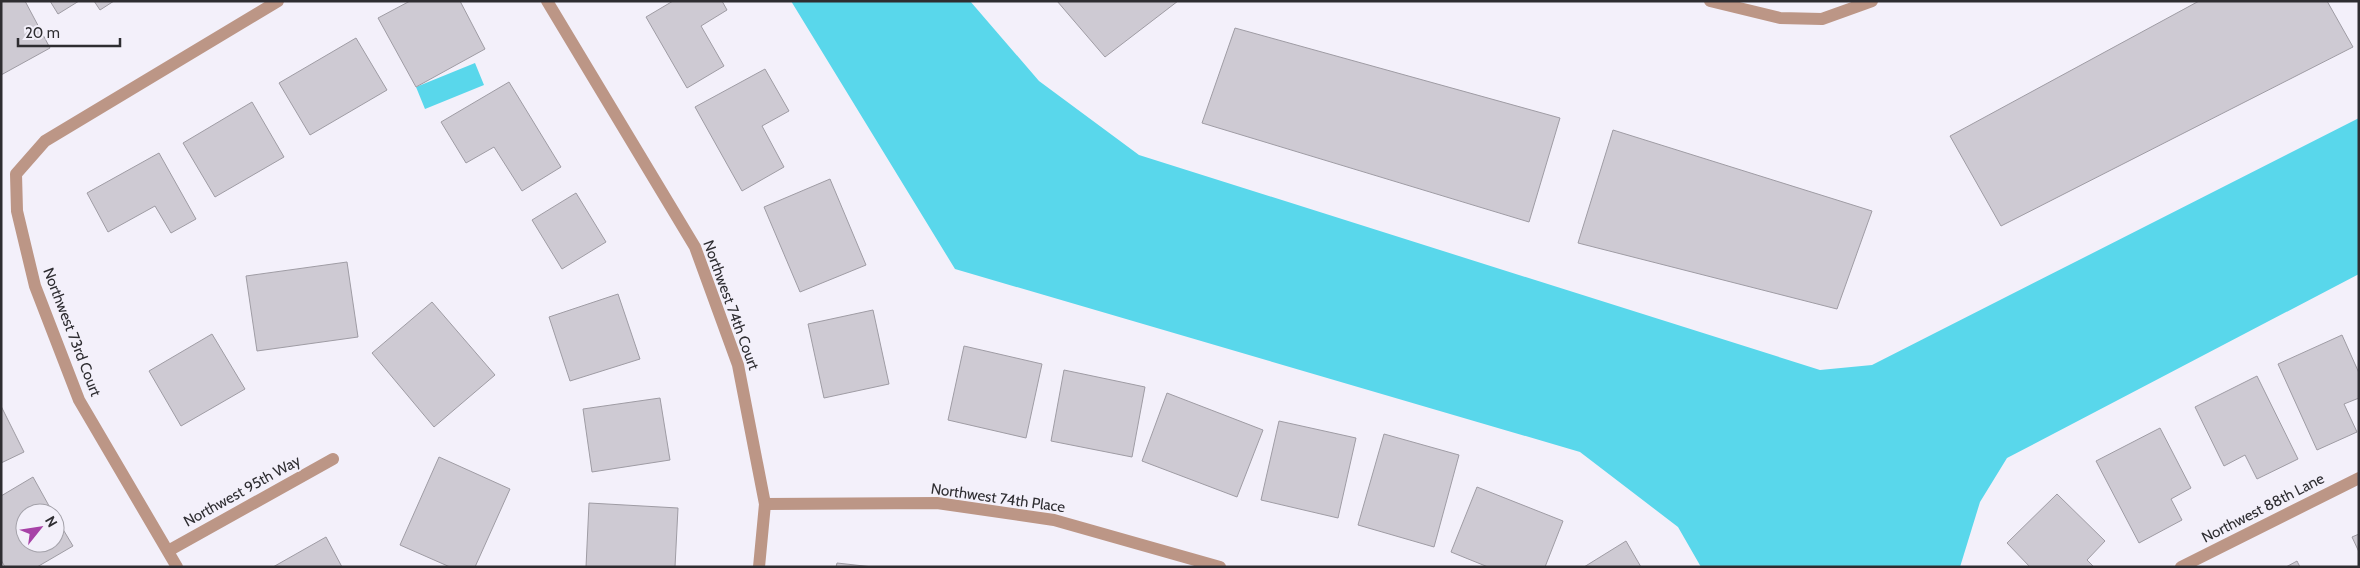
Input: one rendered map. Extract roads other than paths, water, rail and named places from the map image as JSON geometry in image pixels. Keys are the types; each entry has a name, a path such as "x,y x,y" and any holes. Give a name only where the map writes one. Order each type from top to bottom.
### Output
{"street":[{"name":"Northwest 73rd Court","path":"177,567 79,400 34,286 17,211 16,174 45,141 278,1"},
{"name":"Northwest 74th Court","path":"547,1 695,247 738,365 764,504 759,567"},
{"path":"1710,1 1780,18 1822,19 1872,1"},
{"name":"Northwest 95th Way","path":"168,551 332,459"},
{"name":"Northwest 88th Lane","path":"2181,567 2359,478"},
{"name":"Northwest 74th Place","path":"764,504 937,503 1054,520 1220,567"}],"water":[{"path":"791,1 970,1 1039,81 1139,155 1820,370 1872,365 2359,118 2359,274 2007,458 1980,502 1960,567 1701,567 1678,527 1580,452 955,269"},
{"path":"475,63 484,85 425,109 416,87"}]}
